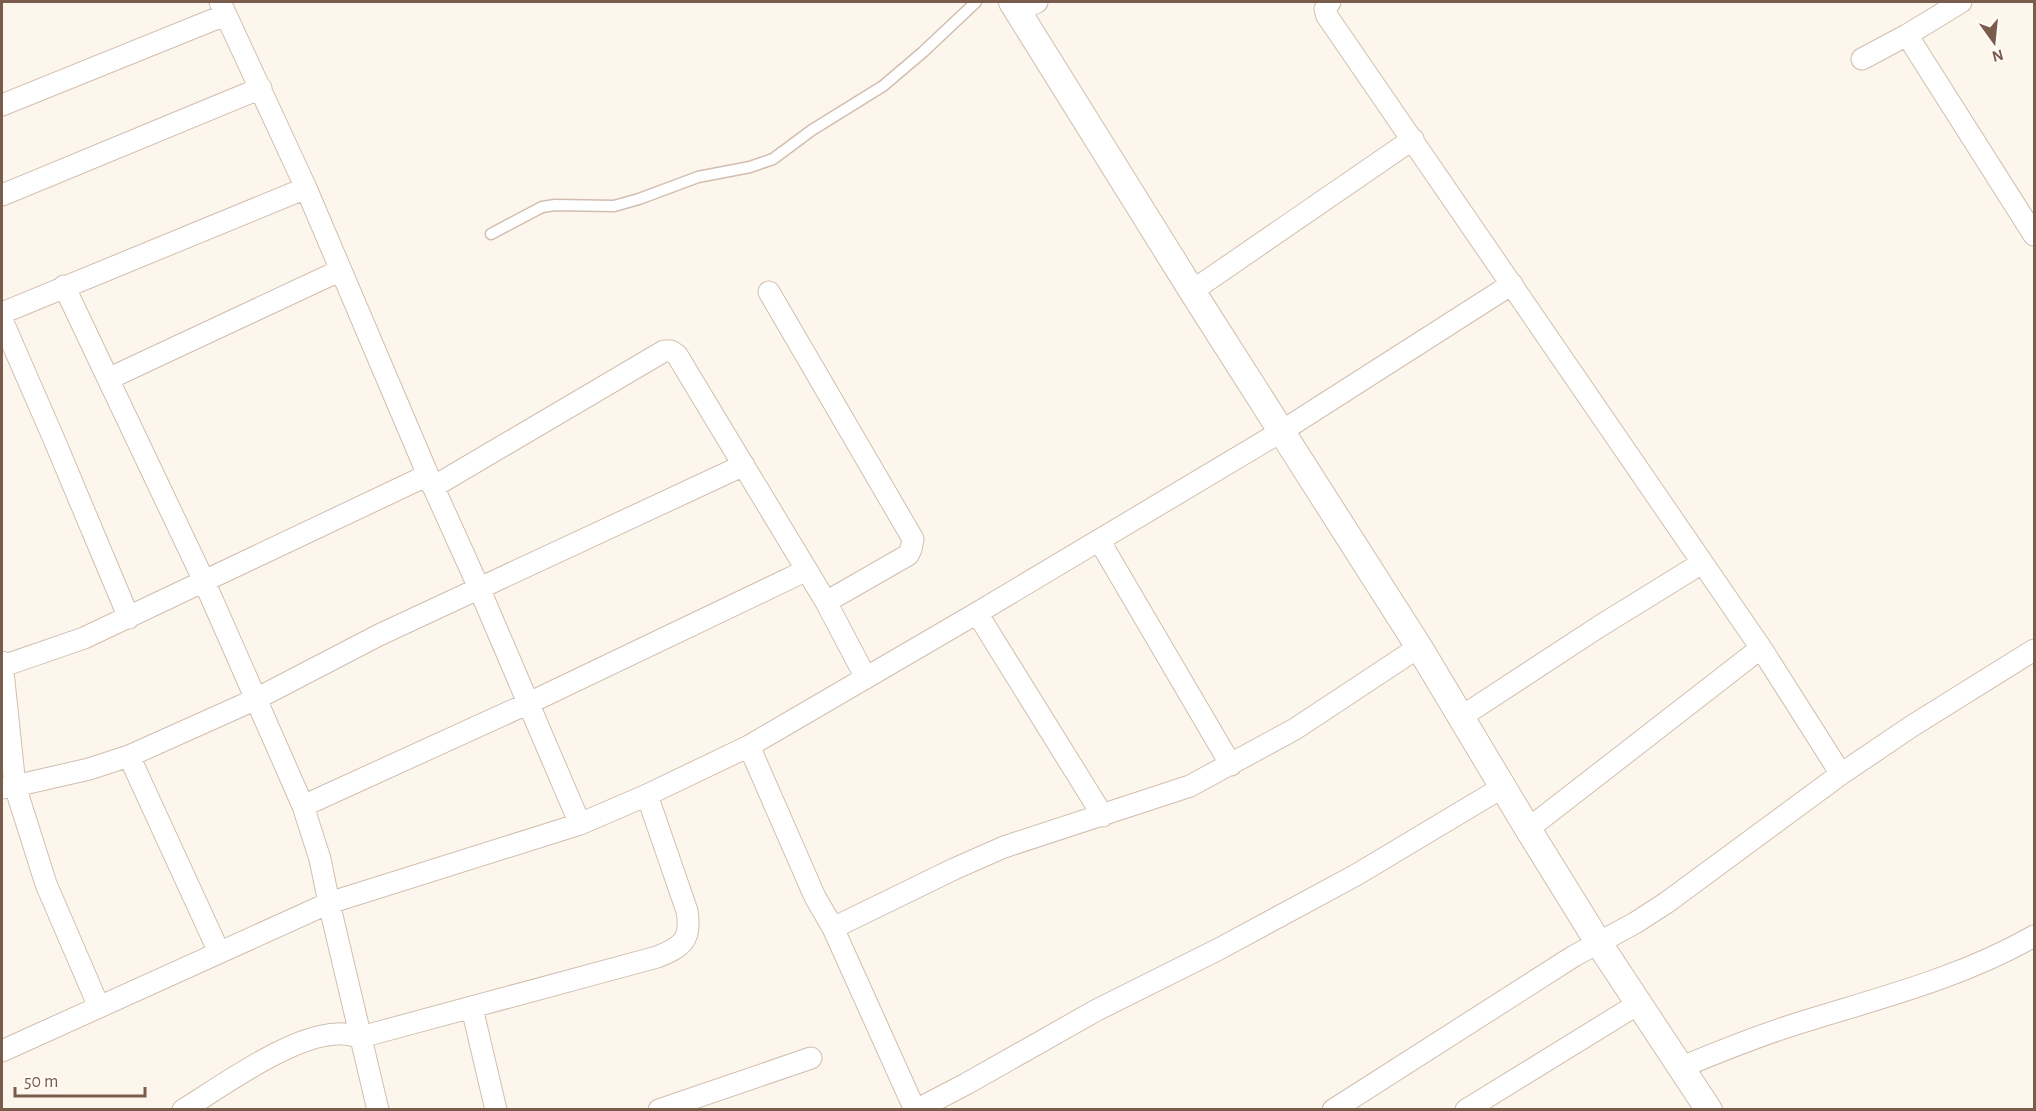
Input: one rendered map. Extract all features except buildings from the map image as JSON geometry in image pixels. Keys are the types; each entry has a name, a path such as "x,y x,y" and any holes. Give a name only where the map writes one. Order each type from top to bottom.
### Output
{"street":[{"path":"1330,2 1325,9 1327,16 1761,648 1841,774"},
{"path":"1863,59 1961,2"},
{"path":"1023,5 1192,291 1419,647 1598,942 1709,1110"},
{"path":"2,105 222,8 306,188 430,481 479,588 580,824"},
{"path":"1907,35 2034,235"},
{"path":"2,195 261,88"},
{"path":"1192,291 1413,139"},
{"path":"2,313 306,188"},
{"path":"108,379 341,270"},
{"path":"2,1050 329,903 580,824 749,746 1282,431 1512,284"},
{"path":"64,286 204,581 254,700 303,806 320,859 378,1110"},
{"path":"769,292 913,539 908,555 826,602"},
{"path":"2,320 129,618"},
{"path":"99,1006 38,865 8,787 2,664 84,638 204,581 430,481 664,351 671,351 677,355 826,602 866,678"},
{"path":"8,787 89,769 129,756 254,700 479,588 744,465"},
{"path":"1100,540 1231,765"},
{"path":"1461,717 1702,563"},
{"path":"303,806 529,703 807,570"},
{"path":"977,613 1104,816"},
{"path":"833,928 1004,847 1190,786 1295,729 1419,647"},
{"path":"1528,829 1761,648"},
{"path":"1333,1110 1598,942 1635,923 1666,903 1841,774 1912,726 2034,650"},
{"path":"749,746 815,897 833,928 915,1110 1095,1011 1217,950 1356,875 1503,787"},
{"path":"129,756 219,952"},
{"path":"183,1110 257,1064 303,1041 337,1034 361,1037 657,957 677,949 687,936 689,923 687,911 647,795"},
{"path":"1682,1067 1793,1025 1845,1011 1923,985 1979,964 2034,936"},
{"path":"1466,1110 1638,1004"},
{"path":"472,1008 496,1110"},
{"path":"658,1110 811,1058"}],"lane":[{"path":"491,234 542,207 555,205 614,206 639,200 698,177 750,167 773,159 812,130 883,86 976,2"}]}
